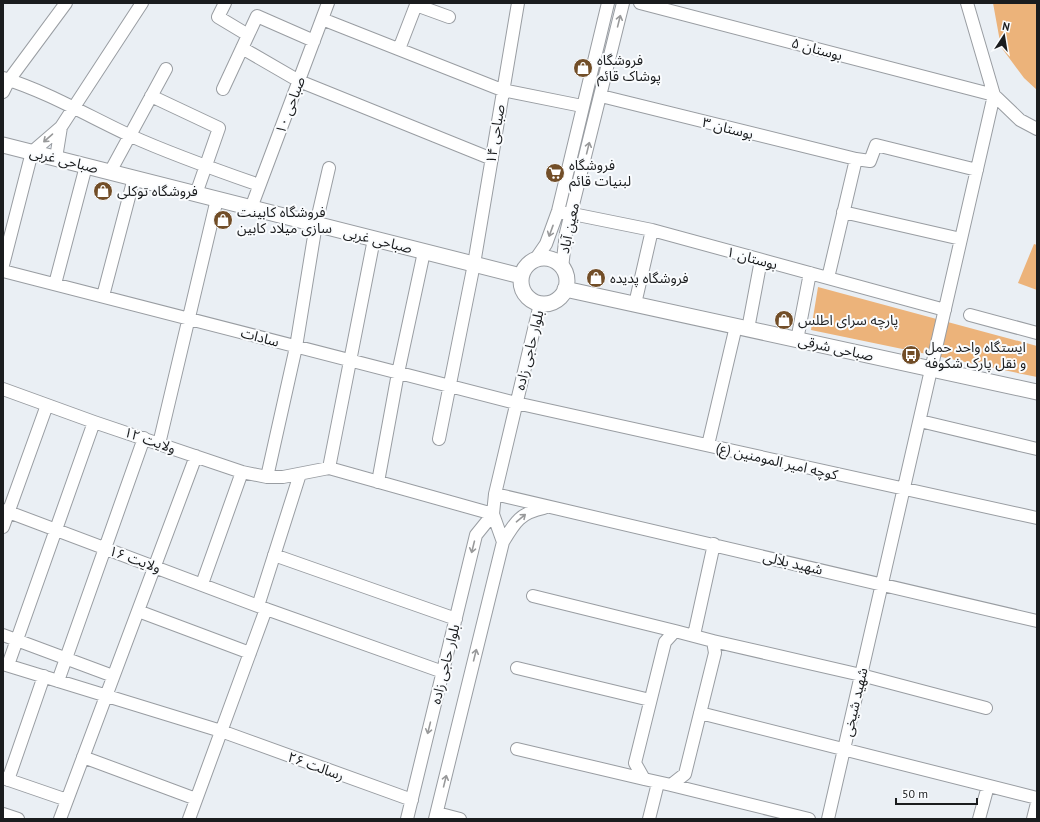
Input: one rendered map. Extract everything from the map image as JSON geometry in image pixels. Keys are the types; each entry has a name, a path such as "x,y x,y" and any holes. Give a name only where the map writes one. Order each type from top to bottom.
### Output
{"main road":[{"name":"صباحی غربی","path":"3,145 521,276"},
{"path":"550,259 562,268 566,274 565,289 555,301 540,304 527,297 521,284 521,276 524,270 535,260 550,259"},
{"name":"صباحی شرقی","path":"565,289 1037,392"}],"street":[{"path":"3,92 6,79 66,3"},
{"path":"3,265 32,152 61,127 142,3"},
{"path":"225,3 218,17 248,35"},
{"name":"صباحی ۱۰","path":"251,208 328,3"},
{"name":"صباحی ۱۴","path":"439,439 451,386 474,264 502,90 518,3"},
{"name":"معین آباد","path":"535,260 546,244 558,211 582,106 608,3"},
{"name":"معین آباد","path":"562,268 563,248 623,3"},
{"name":"بوستان ۵","path":"640,3 994,95"},
{"path":"967,3 994,95 1020,120 1037,129"},
{"path":"399,49 416,5 449,17"},
{"path":"223,89 257,16 314,41"},
{"path":"322,19 502,90 582,106"},
{"path":"242,48 299,80 492,159"},
{"path":"110,172 131,136 166,69"},
{"path":"6,79 75,107 131,136 206,166 260,184"},
{"name":"شهید شیخی","path":"828,819 994,95"},
{"path":"151,96 219,128 196,194"},
{"name":"بوستان ۳","path":"601,96 856,159"},
{"path":"56,158 61,127"},
{"path":"828,278 856,159 870,161 876,145 977,170"},
{"path":"55,284 86,166"},
{"path":"267,476 296,346 316,224 329,168"},
{"path":"103,296 134,178"},
{"path":"159,444 217,199"},
{"name":"بوستان ۱","path":"558,211 652,230 945,310"},
{"path":"843,212 961,239"},
{"path":"635,304 652,230"},
{"path":"374,239 329,468 492,514"},
{"path":"378,482 398,373 424,252"},
{"path":"708,445 761,260"},
{"name":"سادات","path":"3,271 516,403"},
{"path":"797,340 810,273"},
{"name":"بلوار حاجی زاده","path":"407,819 476,535 492,514 495,494 540,304"},
{"path":"970,315 1037,333"},
{"name":"ولایت ۱۲","path":"3,389 94,422 242,472 283,477 329,468"},
{"name":"کوچه امیر المومنین (ع)","path":"516,403 1037,518"},
{"path":"3,527 6,511 47,405"},
{"path":"920,421 1037,449"},
{"path":"6,664 94,422"},
{"path":"58,681 144,438"},
{"path":"60,819 196,456"},
{"path":"202,584 242,472"},
{"path":"188,819 250,653 274,555 300,474"},
{"name":"شهید بلالی","path":"495,494 548,508 714,544 1037,621"},
{"path":"503,542 514,524 529,511 548,508"},
{"name":"ولایت ۱۶","path":"6,511 262,607 443,672"},
{"name":"بلوار حاجی زاده","path":"436,816 503,542 492,514"},
{"path":"694,635 714,544"},
{"path":"274,555 456,619"},
{"path":"533,596 694,635 713,641 861,675 986,708"},
{"path":"138,611 250,653"},
{"path":"644,779 635,763 665,642 675,631"},
{"path":"3,635 113,676"},
{"path":"671,785 685,774 715,653 713,641"},
{"name":"رسالت ۲۶","path":"6,664 221,731 412,800"},
{"path":"517,668 650,700"},
{"path":"44,676 5,779 66,800"},
{"path":"700,712 844,750 1037,798"},
{"path":"517,749 809,819"},
{"path":"83,757 196,799"},
{"path":"648,819 658,783"},
{"path":"979,819 988,786"},
{"path":"1033,819 1037,803"},
{"path":"3,814 18,819"},
{"path":"436,816 454,818"}],"shaded area":[{"path":"993,3 1037,3 1037,90 1024,78 1001,47"},
{"path":"1034,244 1037,245 1037,290 1018,283"},
{"path":"818,287 1037,346 1037,377 811,330"}],"place":[{"name":"فروشگاه پوشاک قائم","path":"583,68"},
{"name":"فروشگاه لبنیات قائم","path":"555,173"},
{"name":"فروشگاه توکلی","path":"103,191"},
{"name":"فروشگاه کابینت سازی میلاد کابین","path":"223,220"},
{"name":"فروشگاه پدیده","path":"596,278"},
{"name":"پارچه سرای اطلس","path":"784,320"},
{"name":"ایستگاه واحد حمل و نقل پارک شکوفه","path":"911,355"}]}
